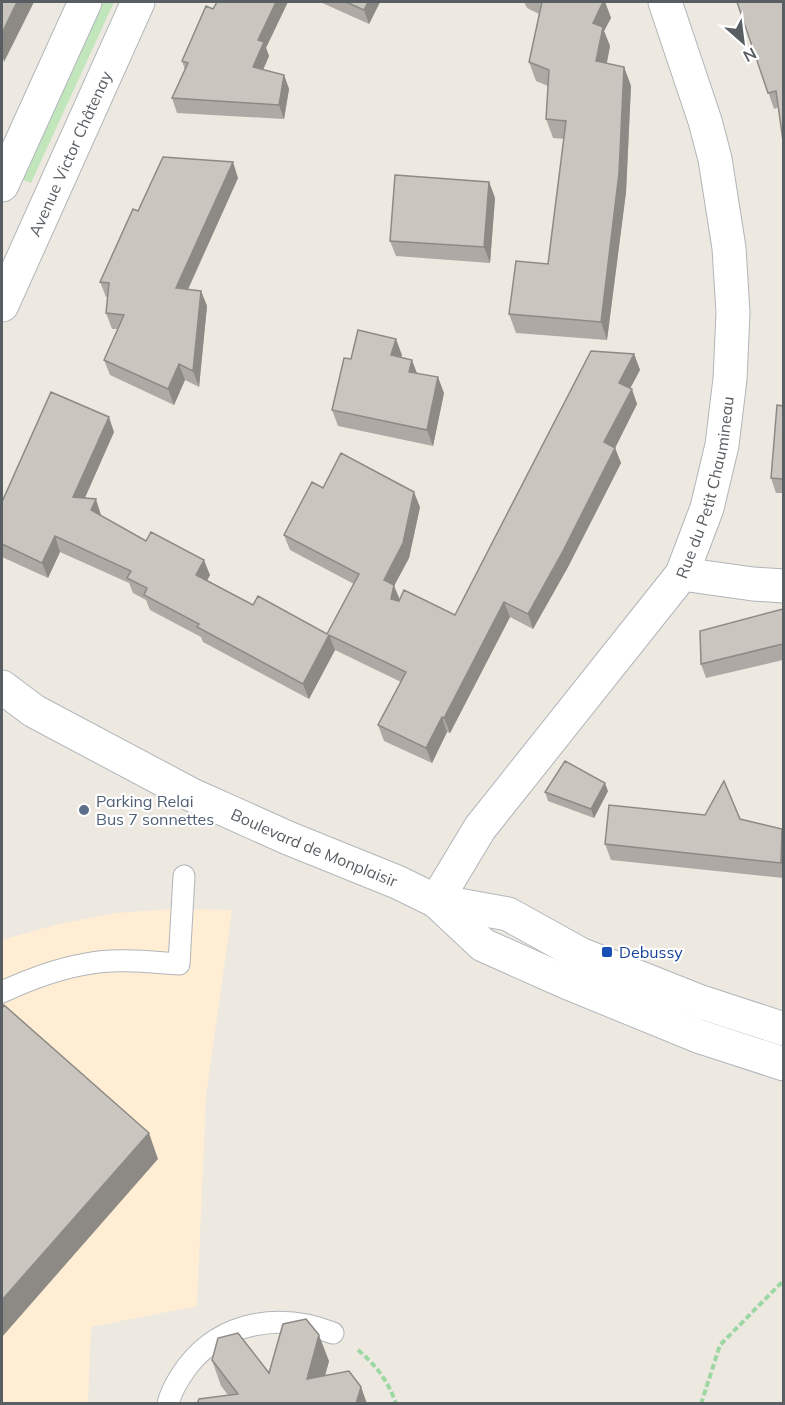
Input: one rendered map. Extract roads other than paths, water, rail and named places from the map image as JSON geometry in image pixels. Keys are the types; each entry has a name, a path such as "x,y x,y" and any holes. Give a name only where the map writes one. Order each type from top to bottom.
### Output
{"main road":[{"path":"2,185 84,2"},
{"name":"Avenue Victor Châtenay","path":"2,305 138,2"},
{"name":"Rue du Petit Chaumineau","path":"436,901 480,828 682,574 707,508 722,445 730,379 733,313 729,248 715,159 665,2"},
{"path":"682,574 783,586"},
{"name":"Boulevard de Monplaisir","path":"2,687 34,711 192,795 288,838 397,882 436,901 508,914 580,954 702,1002 783,1029"},
{"name":"Boulevard de Monplaisir","path":"2,709 34,711"},
{"name":"Boulevard de Monplaisir","path":"436,901 483,945 698,1036 783,1064"}],"lane":[{"path":"2,992 31,978 87,963 179,964 184,876"},
{"path":"168,1404 180,1375 195,1356 213,1341 234,1330 256,1323 279,1322 311,1326 333,1333"}],"place":[{"name":"Parking Relai Bus 7 sonnettes","path":"84,810"},
{"name":"Debussy","path":"607,952"}]}
